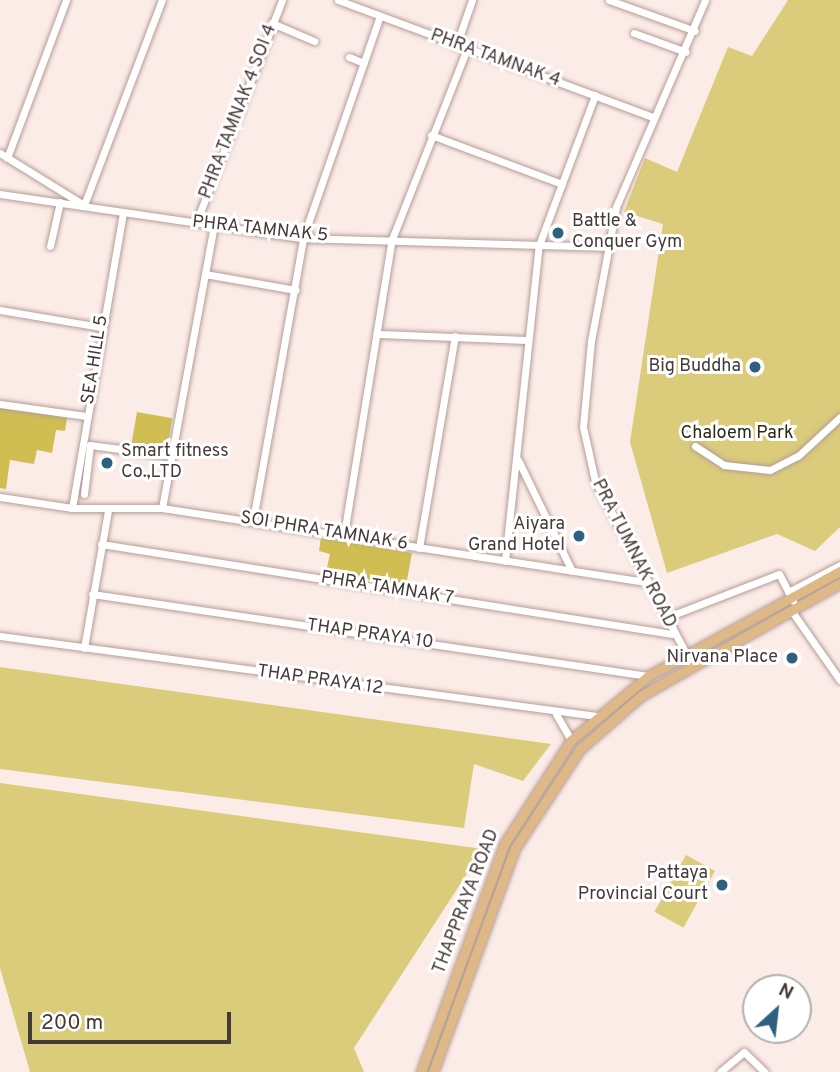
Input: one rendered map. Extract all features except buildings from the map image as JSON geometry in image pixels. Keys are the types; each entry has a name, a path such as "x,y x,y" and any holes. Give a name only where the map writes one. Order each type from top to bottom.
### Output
{"main road":[{"name":"THAPPRAYA ROAD","path":"421,1072 505,843 538,786 572,740 597,716 648,676 840,571"},
{"name":"THAPPRAYA ROAD","path":"433,1072 515,848 541,803 579,749 642,695 692,665 793,613 840,583"}],"street":[{"path":"66,0 4,155 84,205 162,0"},
{"name":"PHRA TAMNAK 4 SOI 4","path":"196,223 282,0"},
{"name":"PHRA TAMNAK 4","path":"338,0 653,117"},
{"path":"456,46 472,0"},
{"path":"609,0 695,31"},
{"name":"PRA TUMNAK ROAD","path":"692,665 672,634 595,481 585,447 591,341 606,247 629,167 686,52 705,0"},
{"path":"253,520 296,290 303,238 380,16"},
{"path":"272,23 314,41"},
{"path":"634,33 686,52"},
{"path":"344,534 392,239 467,49"},
{"path":"349,57 364,63"},
{"path":"505,561 540,245 595,95"},
{"path":"431,135 562,184"},
{"name":"PHRA TAMNAK 5","path":"0,194 303,238 606,247"},
{"path":"50,246 60,202"},
{"name":"SEA HILL 5","path":"72,508 100,327 123,212"},
{"path":"162,508 214,226"},
{"path":"205,274 296,290"},
{"path":"0,310 100,327"},
{"path":"378,334 528,340"},
{"path":"419,548 455,336"},
{"path":"0,404 86,416"},
{"path":"695,446 724,465 770,470 798,456 840,417"},
{"path":"84,494 90,445 172,456"},
{"path":"517,460 572,571"},
{"name":"SOI PHRA TAMNAK 6","path":"0,497 72,508 162,508 647,582"},
{"path":"84,648 108,510"},
{"name":"PHRA TAMNAK 7","path":"101,544 672,634"},
{"path":"665,618 779,574 791,596 840,565"},
{"name":"THAP PRAYA 10","path":"92,594 648,676"},
{"path":"793,613 840,680"},
{"name":"THAP PRAYA 12","path":"0,636 556,713 597,716"},
{"path":"634,686 642,695"},
{"path":"556,713 572,740"},
{"path":"538,786 548,793"},
{"path":"531,797 541,803"},
{"path":"463,954 473,958"},
{"path":"720,1072 744,1052 765,1072"}],"green space":[{"name":"Chaloem Park","path":"788,0 840,0 840,527 815,551 777,534 667,573 630,442 663,224 624,212 645,158 677,172 728,47 752,56"},
{"path":"0,667 551,744 523,781 474,764 464,828 0,769"},
{"path":"0,783 483,849 354,1048 364,1072 30,1072 0,968"},
{"path":"686,855 715,871 683,928 654,912"}],"shaded area":[{"path":"0,407 67,418 65,431 56,430 52,453 37,450 34,464 10,460 6,489 0,488"},
{"path":"137,412 172,418 167,450 131,444"},
{"path":"321,537 412,553 406,586 326,572 330,554 319,551"}],"place":[{"name":"Battle & Conquer Gym","path":"558,233"},
{"name":"Big Buddha","path":"755,367"},
{"name":"Smart fitness Co.,LTD","path":"107,463"},
{"name":"Aiyara Grand Hotel","path":"579,536"},
{"name":"Nirvana Place","path":"792,658"},
{"name":"Pattaya Provincial Court","path":"722,885"}]}
